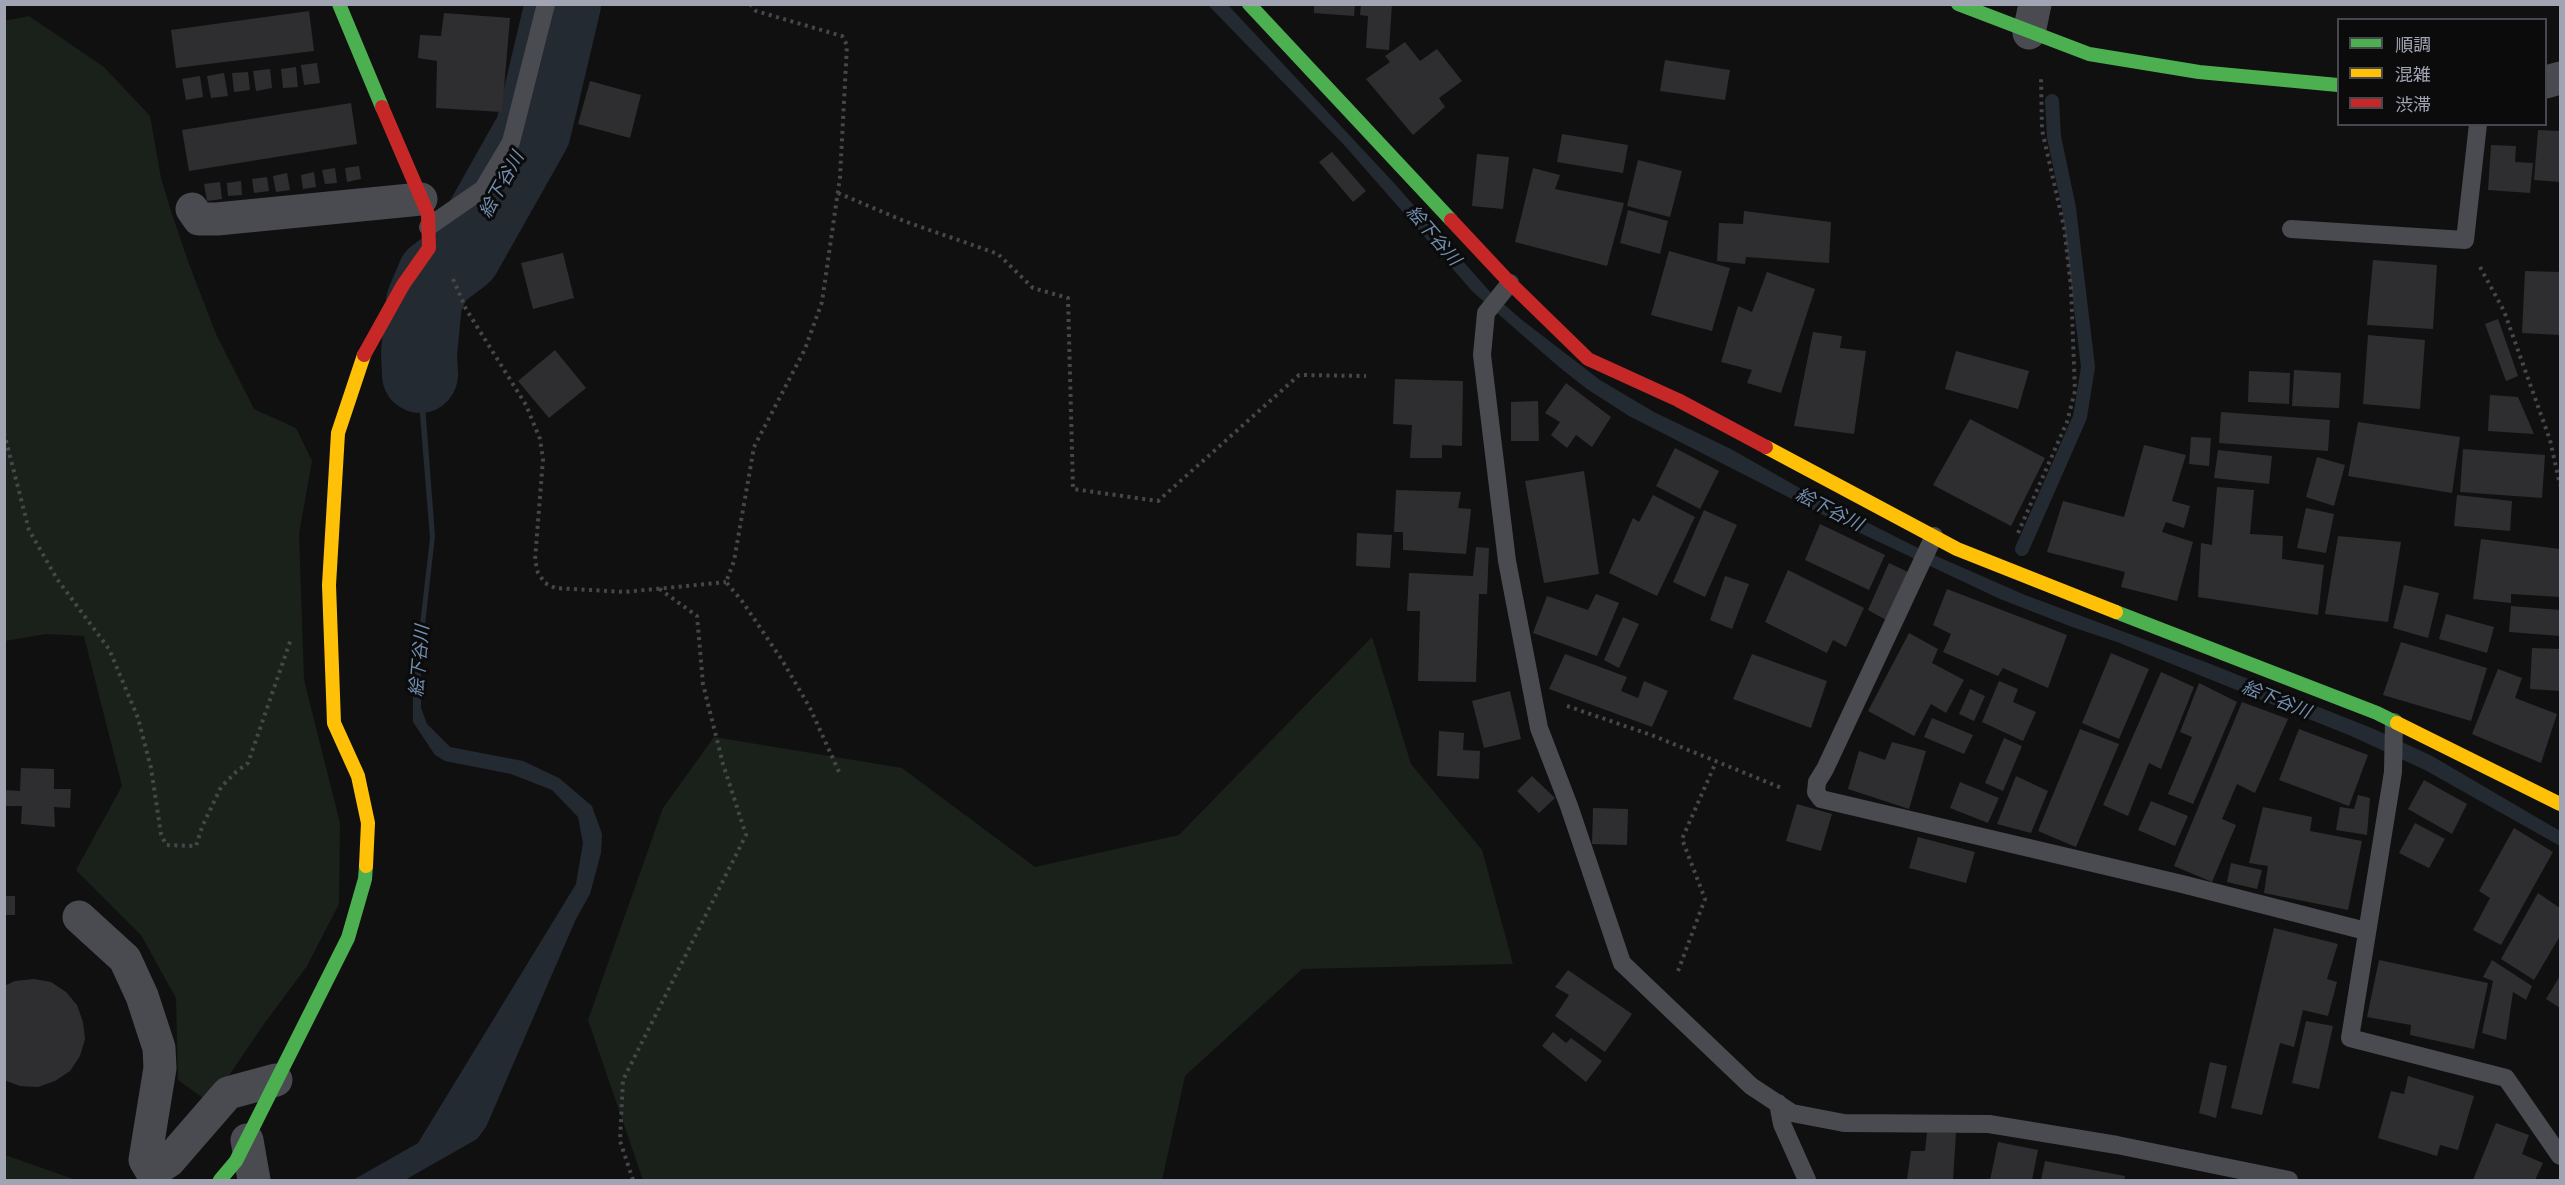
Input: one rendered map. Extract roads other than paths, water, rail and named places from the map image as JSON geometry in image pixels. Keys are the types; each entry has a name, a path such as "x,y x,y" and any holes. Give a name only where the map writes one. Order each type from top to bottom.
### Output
{"street":[{"path":"220,1180 236,1161 348,939 365,879 368,823 358,776 334,723 329,585 338,433 362,358 403,285 429,248 426,218 339,4"},
{"path":"1249,4 1510,282 1588,359 1678,400 1957,549 2394,722 2560,804"},
{"path":"1958,4 2035,25 2089,54 2199,72 2337,85"},
{"path":"192,209 199,219 426,218"},
{"path":"79,917 125,959 142,996 159,1048 160,1068 145,1160 152,1172 169,1161 228,1093 276,1080"},
{"path":"247,1140 254,1180"}],"lane":[{"path":"426,218 483,189 511,142 546,4"},
{"path":"2291,228 2465,240 2478,126"},
{"path":"1510,282 1486,313 1482,355 1507,561 1539,728 1569,806 1622,963 1751,1086 1792,1113 1844,1123 1989,1124 2117,1144 2289,1180"},
{"path":"1934,536 1817,782 1816,792 1821,799 2182,884 2366,931"},
{"path":"2394,722 2393,772 2350,1038 2506,1078 2560,1156"},
{"path":"1778,1103 1782,1124 1807,1180"}],"water":[{"path":"560,5 566,5 535,132 463,260 459,257 530,131"},
{"path":"1208,5 1228,5 1394,183 1491,293 1600,380 1654,412 1731,449 1805,491 1918,548 2025,595 2208,663 2374,729 2432,756 2560,831 2560,846 2425,770 2351,736 2117,642 2000,599 1843,525 1629,416 1587,389 1559,367 1473,292 1345,146"},
{"path":"434,270 439,273 429,300 421,352 435,536 421,660 421,708 427,724 450,747 523,761 559,778 592,806 602,834 601,853 590,894 576,919 486,1127 477,1139 405,1180 353,1180 418,1143 576,884 583,843 578,817 552,790 511,774 445,761 435,755 413,722 413,685 430,538 417,378 418,321 422,301"}],"waterway":[{"name":"絵下谷川","path":"420,375 419,354 424,302 435,276 463,255 533,131 563,4"},
{"path":"2022,549 2080,417 2088,367 2069,208 2054,137 2052,101"}]}
